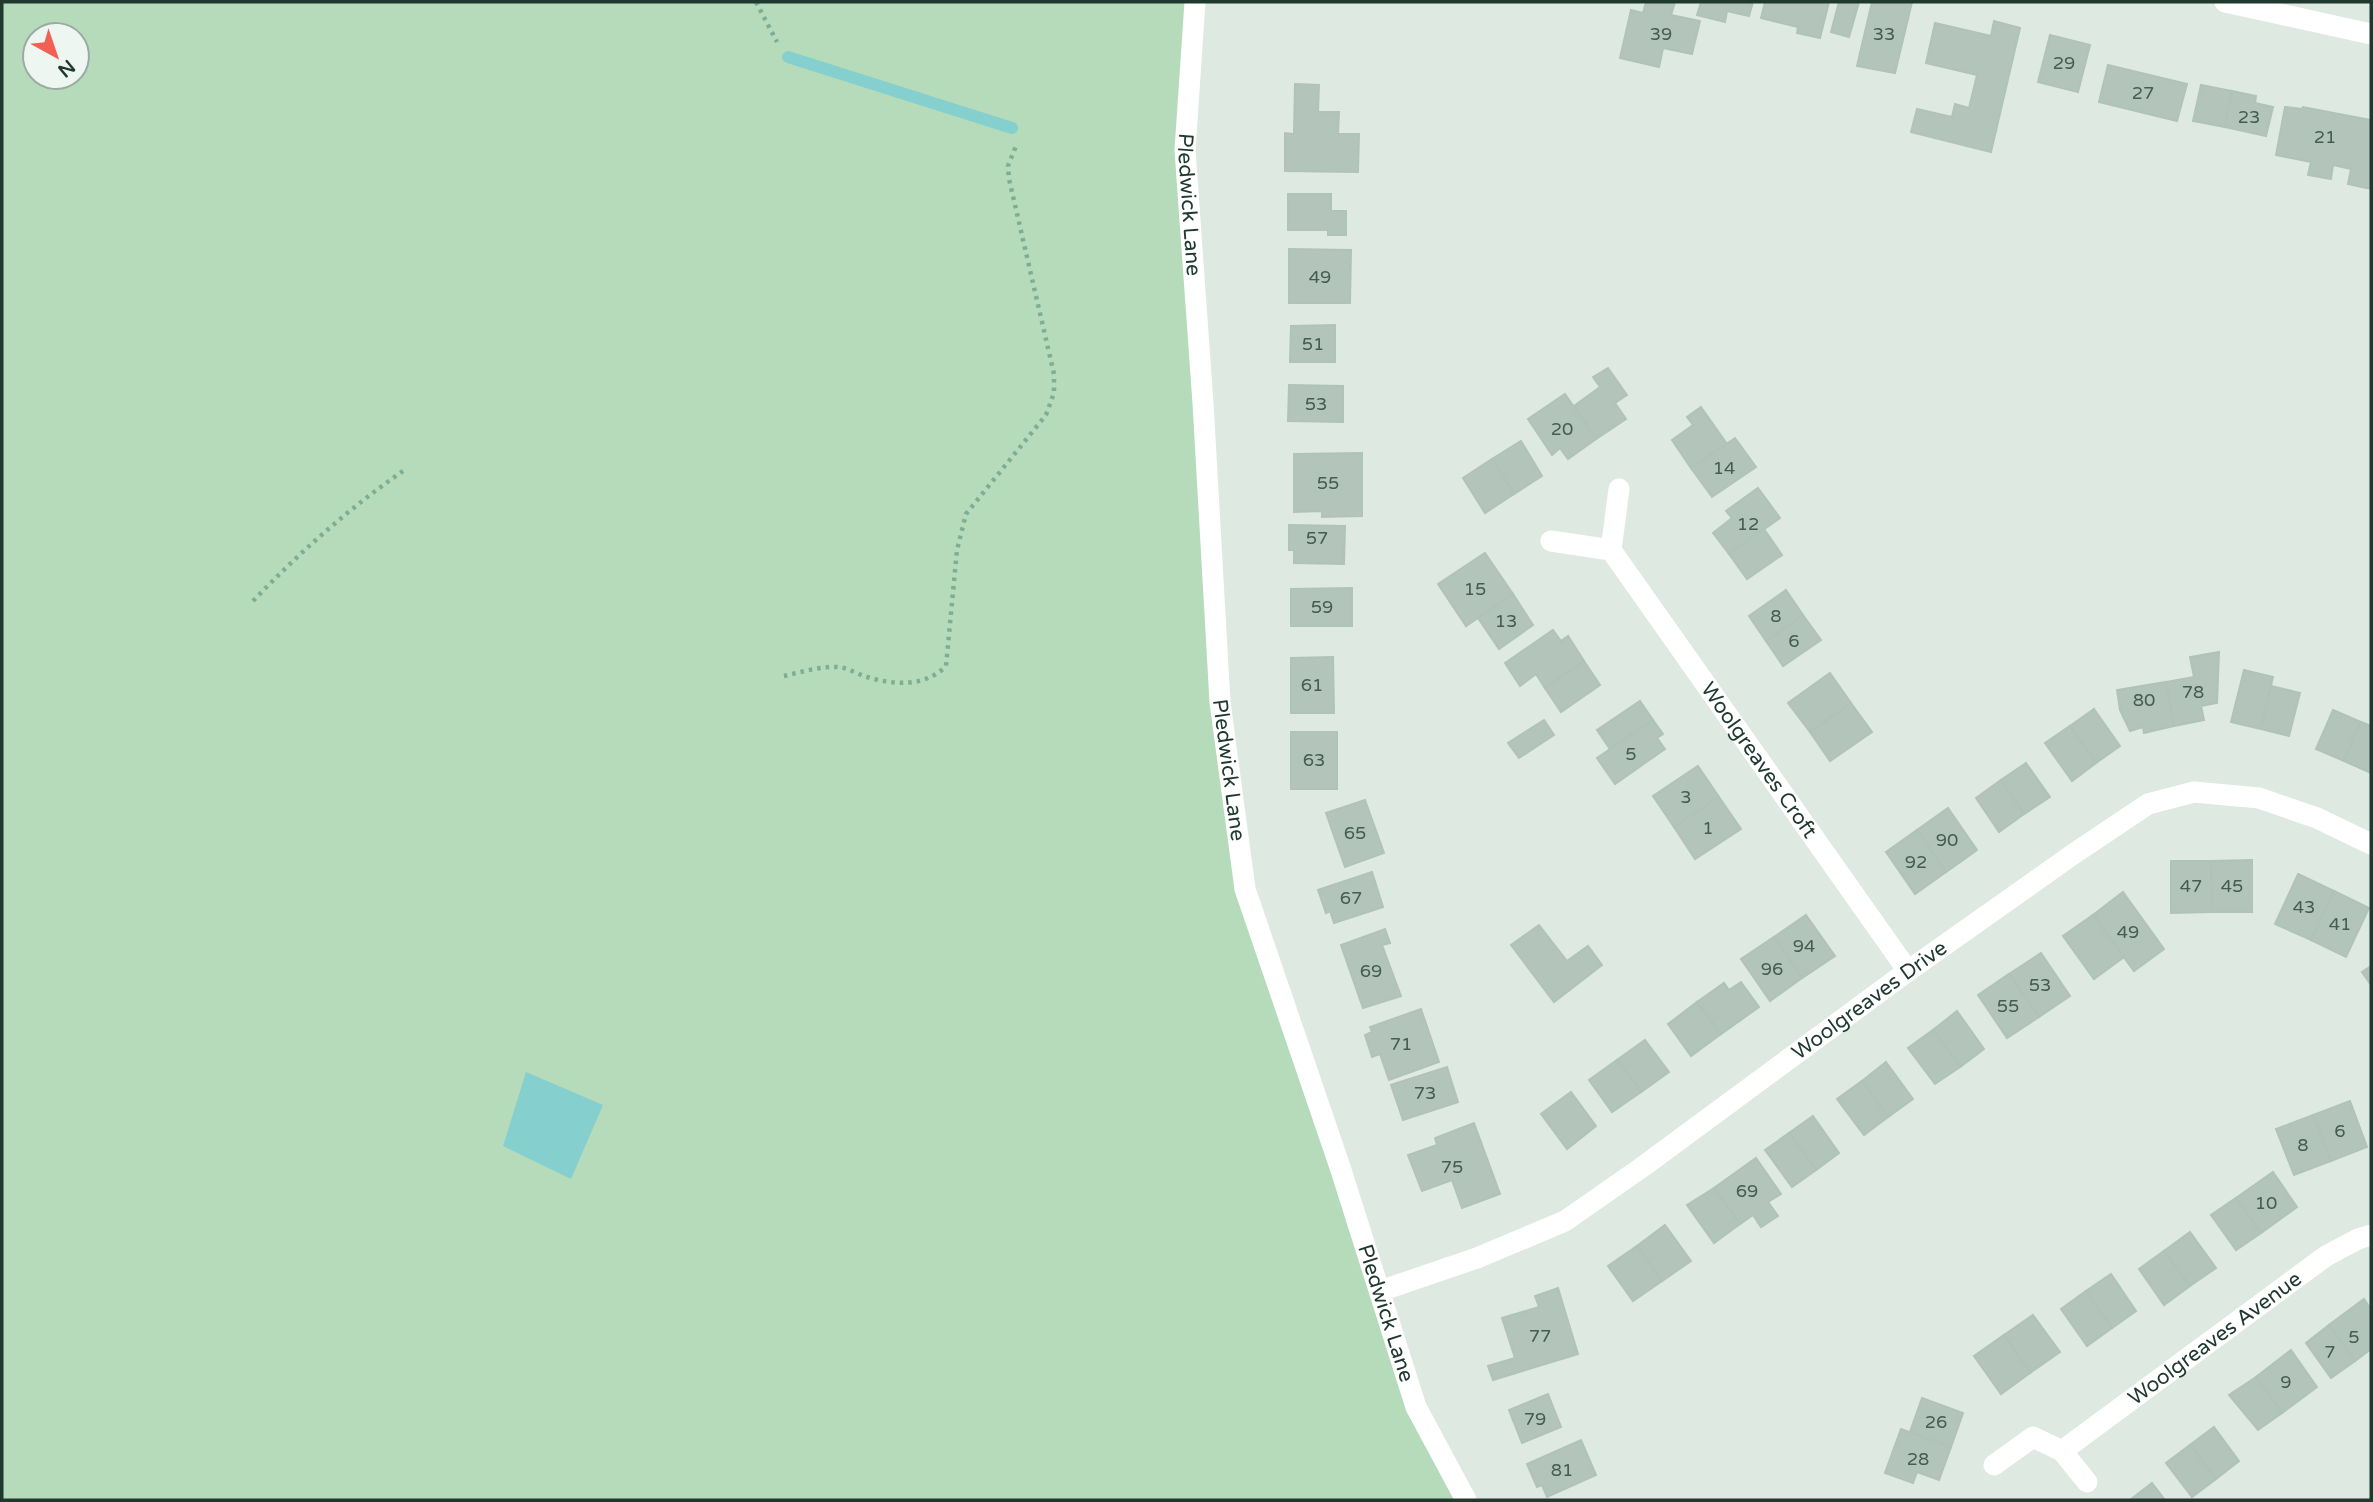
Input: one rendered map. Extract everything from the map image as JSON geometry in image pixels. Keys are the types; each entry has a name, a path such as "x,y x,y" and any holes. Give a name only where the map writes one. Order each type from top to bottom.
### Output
{"street":[{"name":"Pledwick Lane","path":"1195,2 1185,150 1220,702 1245,890 1380,1291 1416,1407 1466,1500"},
{"path":"2225,2 2371,34"},
{"path":"1551,541 1611,550 1619,489"},
{"name":"Woolgreaves Croft","path":"1611,550 1908,971"},
{"name":"Woolgreaves Drive","path":"1380,1291 1477,1258 1566,1221 1908,971 2148,804 2194,792 2259,798 2317,818 2371,844"},
{"name":"Woolgreaves Avenue","path":"2062,1451 2326,1256 2371,1235"},
{"path":"1994,1465 2033,1437 2062,1451 2087,1482"}],"path":[{"path":"756,2 777,42"},
{"path":"784,676 840,667 879,681 900,684 921,682 937,675 946,666 957,550 966,514 1046,415 1055,393 1054,373 1009,179 1008,166 1016,146"},
{"path":"253,601 332,525 403,471"}],"green space":[{"path":"2,2 1195,2 1185,150 1245,889 1416,1407 1466,1500 2,1500"}],"water":[{"path":"526,1072 603,1105 571,1179 503,1146"}],"building":[{"path":"1646,2 1675,2 1671,15 1700,21 1692,54 1663,48 1659,67 1620,58 1631,10 1643,13"},
{"path":"1701,2 1753,2 1749,16 1727,11 1725,22 1697,15"},
{"path":"1765,2 1829,2 1820,38 1797,33 1798,27 1761,18"},
{"path":"1839,2 1859,2 1849,37 1831,32"},
{"path":"1872,2 1912,2 1895,73 1857,66"},
{"path":"1994,21 2020,28 1991,152 1911,132 1917,109 1952,117 1955,104 1969,108 1977,75 1926,63 1935,23 1991,36"},
{"path":"2050,35 2090,45 2078,92 2038,82"},
{"path":"2108,65 2187,84 2177,121 2099,102"},
{"path":"1295,84 1319,85 1318,112 1339,112 1338,134 1359,134 1358,172 1285,171 1285,133 1294,134"},
{"path":"2201,85 2232,91 2225,127 2193,121"},
{"path":"2232,91 2256,96 2255,103 2273,107 2266,136 2225,127"},
{"path":"2285,107 2303,107 2371,120 2371,189 2348,184 2351,169 2333,165 2331,179 2308,175 2311,162 2276,155"},
{"path":"1288,194 1331,194 1331,211 1346,211 1346,235 1328,235 1328,230 1288,230"},
{"path":"1289,249 1351,250 1350,303 1289,303"},
{"path":"1335,325 1335,362 1290,362 1291,326"},
{"path":"1608,368 1627,395 1615,403 1626,419 1596,439 1574,406 1600,387 1593,377"},
{"path":"1289,385 1343,386 1343,422 1288,421"},
{"path":"1565,394 1596,439 1568,459 1560,448 1552,455 1528,419"},
{"path":"1701,407 1727,444 1691,468 1672,440 1693,425 1687,417"},
{"path":"1735,438 1756,467 1712,497 1691,468"},
{"path":"1521,441 1542,476 1514,494 1492,459"},
{"path":"1362,453 1362,516 1322,517 1322,511 1294,512 1294,454"},
{"path":"1492,459 1514,494 1485,513 1463,478"},
{"path":"1758,488 1780,518 1729,554 1713,533 1732,518 1726,511"},
{"path":"1289,525 1345,526 1344,564 1294,563 1294,550 1289,550"},
{"path":"1764,529 1782,555 1747,579 1729,554"},
{"path":"1485,553 1513,594 1466,626 1438,584"},
{"path":"1352,588 1352,626 1291,626 1291,589"},
{"path":"1786,590 1803,615 1766,641 1749,616"},
{"path":"1513,594 1533,625 1499,649 1478,618"},
{"path":"1803,615 1821,640 1783,666 1766,641"},
{"path":"1553,630 1561,641 1568,636 1584,661 1545,688 1536,674 1520,686 1505,663"},
{"path":"2219,652 2217,703 2201,706 2204,720 2174,726 2166,682 2194,677 2190,657"},
{"path":"1333,657 1334,713 1291,713 1291,658"},
{"path":"1584,661 1600,685 1561,712 1545,688"},
{"path":"2244,670 2273,677 2261,729 2231,722"},
{"path":"1830,673 1851,703 1810,732 1788,703"},
{"path":"2166,682 2174,726 2144,733 2143,727 2130,731 2120,710 2117,690"},
{"path":"2271,686 2300,693 2289,736 2261,729"},
{"path":"1640,701 1653,720 1610,749 1597,730"},
{"path":"1851,703 1872,732 1830,761 1810,732"},
{"path":"2094,709 2120,746 2096,763 2070,726"},
{"path":"2333,710 2361,722 2344,761 2316,749"},
{"path":"1544,720 1554,735 1519,758 1508,743"},
{"path":"1653,720 1663,734 1657,738 1665,749 1615,784 1597,758"},
{"path":"2361,722 2371,726 2371,773 2344,761"},
{"path":"2070,726 2096,763 2072,781 2045,743"},
{"path":"1291,732 1337,732 1337,789 1291,789"},
{"path":"2026,763 2050,797 2024,814 2001,780"},
{"path":"1698,766 1719,797 1674,827 1653,796"},
{"path":"2001,780 2024,814 1999,832 1976,798"},
{"path":"1719,797 1741,829 1695,859 1674,827"},
{"path":"1365,800 1384,853 1345,867 1326,813"},
{"path":"1948,808 1977,850 1946,872 1917,830"},
{"path":"1917,830 1946,872 1915,894 1886,852"},
{"path":"2252,860 2252,912 2212,912 2211,861"},
{"path":"2171,861 2211,861 2212,912 2171,913"},
{"path":"1372,872 1383,907 1334,923 1330,911 1326,913 1318,890"},
{"path":"2298,874 2334,891 2311,940 2275,924"},
{"path":"2334,891 2369,908 2346,957 2311,940"},
{"path":"2123,892 2164,949 2134,971 2093,915"},
{"path":"1806,915 1835,956 1802,978 1774,937"},
{"path":"2093,915 2124,957 2094,979 2063,936"},
{"path":"1539,925 1567,961 1588,946 1602,965 1554,1002 1511,945"},
{"path":"1385,929 1390,943 1382,945 1401,996 1363,1008 1341,945"},
{"path":"1774,937 1802,978 1770,1001 1741,959"},
{"path":"2041,953 2070,996 2039,1017 2009,974"},
{"path":"2371,966 2371,985 2362,972"},
{"path":"2009,974 2039,1017 2007,1038 1978,995"},
{"path":"1741,982 1759,1007 1721,1034 1697,1002 1724,983 1729,990"},
{"path":"1697,1002 1721,1034 1691,1056 1668,1024"},
{"path":"1421,1009 1439,1062 1389,1080 1380,1054 1372,1057 1365,1035 1372,1032 1370,1027"},
{"path":"1957,1011 1984,1049 1960,1067 1933,1030"},
{"path":"1933,1030 1960,1067 1935,1084 1908,1048"},
{"path":"1645,1040 1669,1072 1641,1092 1617,1060"},
{"path":"1617,1060 1641,1092 1612,1112 1589,1080"},
{"path":"1886,1062 1913,1099 1888,1117 1862,1081"},
{"path":"1447,1067 1458,1102 1403,1120 1391,1085"},
{"path":"1862,1081 1888,1117 1864,1135 1837,1099"},
{"path":"1571,1092 1596,1126 1567,1149 1541,1114"},
{"path":"2350,1101 2367,1147 2331,1161 2313,1115"},
{"path":"2313,1115 2331,1161 2294,1175 2276,1129"},
{"path":"1813,1116 1839,1153 1816,1170 1789,1133"},
{"path":"1474,1123 1500,1194 1462,1208 1452,1180 1422,1191 1408,1155 1437,1145 1435,1138"},
{"path":"1789,1133 1816,1170 1792,1187 1765,1150"},
{"path":"1756,1158 1781,1194 1768,1202 1778,1216 1761,1227 1753,1215 1740,1224 1714,1188"},
{"path":"2273,1172 2297,1207 2261,1233 2236,1198"},
{"path":"1714,1188 1740,1224 1714,1243 1687,1205"},
{"path":"2236,1198 2261,1233 2236,1250 2211,1215"},
{"path":"1665,1225 1691,1261 1662,1281 1637,1246"},
{"path":"2190,1232 2216,1268 2190,1286 2164,1251"},
{"path":"1637,1246 1662,1281 1633,1301 1608,1266"},
{"path":"2164,1251 2190,1286 2164,1305 2139,1269"},
{"path":"2111,1274 2136,1311 2112,1328 2086,1291"},
{"path":"1558,1288 1578,1354 1493,1380 1488,1366 1515,1358 1502,1318 1539,1307 1535,1296"},
{"path":"2086,1291 2112,1328 2087,1346 2061,1309"},
{"path":"2364,1299 2371,1309 2371,1349 2355,1361 2329,1325"},
{"path":"2033,1315 2060,1352 2030,1373 2004,1335"},
{"path":"2329,1325 2355,1361 2331,1378 2306,1343"},
{"path":"2004,1335 2030,1373 2001,1394 1974,1356"},
{"path":"2291,1350 2317,1387 2282,1413 2256,1377"},
{"path":"2256,1377 2282,1413 2258,1430 2229,1395"},
{"path":"1548,1394 1561,1427 1522,1443 1509,1410"},
{"path":"1922,1398 1963,1413 1951,1447 1910,1432"},
{"path":"2214,1427 2239,1461 2216,1479 2190,1445"},
{"path":"1901,1429 1951,1447 1939,1480 1917,1472 1913,1483 1885,1473"},
{"path":"1581,1440 1596,1475 1547,1497 1542,1485 1537,1487 1527,1464"},
{"path":"2190,1445 2216,1479 2192,1497 2166,1463"},
{"path":"2152,1483 2165,1500 2130,1500"}],"waterway":[{"path":"788,57 1012,128"}]}
